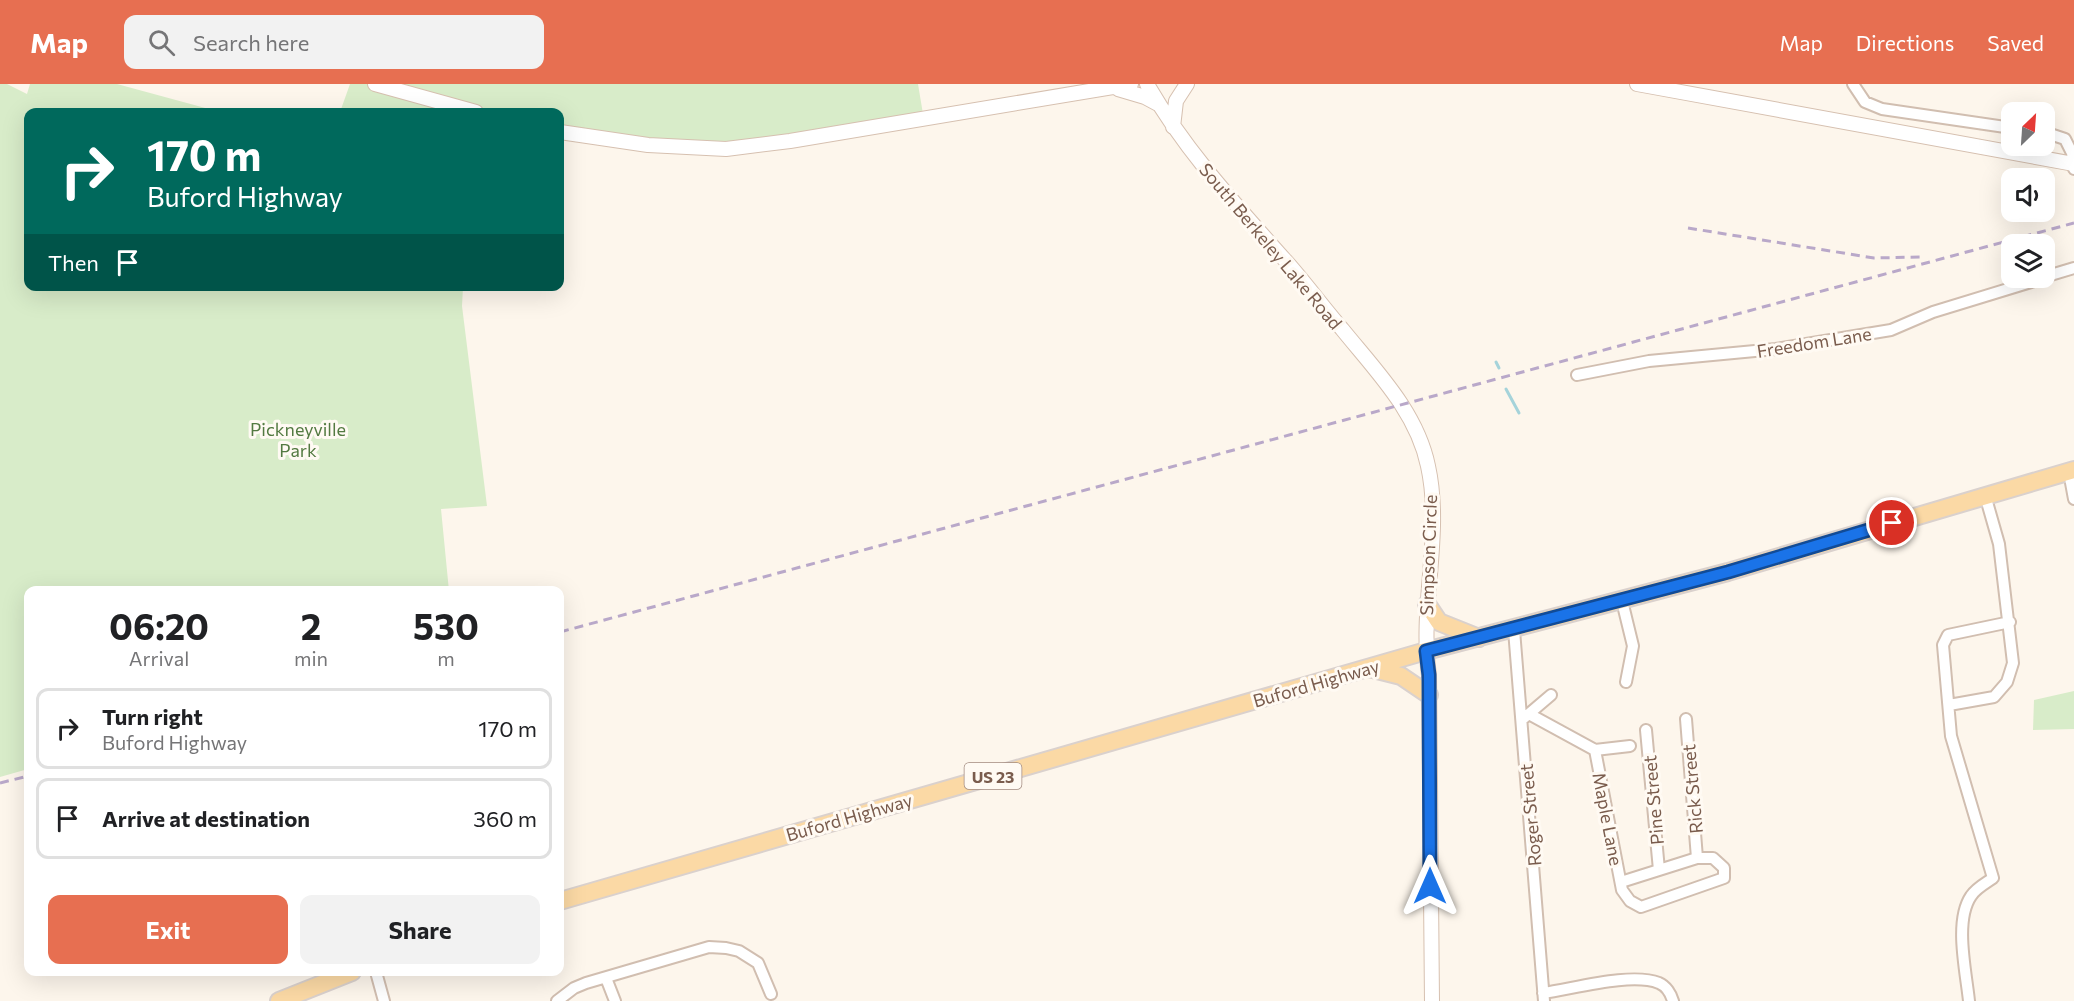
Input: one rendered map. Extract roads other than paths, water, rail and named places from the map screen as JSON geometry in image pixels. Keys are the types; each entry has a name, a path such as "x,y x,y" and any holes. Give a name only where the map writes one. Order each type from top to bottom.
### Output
{"main road":[{"name":"Buford Highway","path":"564,900 1426,651 1622,601 2071,471"},
{"path":"1427,604 1439,622 1479,638"},
{"path":"1368,668 1401,676 1428,694"},
{"path":"279,1001 342,976"}],"street":[{"path":"375,84 462,108"},
{"path":"564,133 648,145 726,149 790,141 1131,84"},
{"name":"South Berkeley Lake Road","path":"1147,84 1173,127 1197,159 1286,261 1401,404"},
{"path":"1173,127 1176,101 1187,84"},
{"path":"1637,84 1668,87 2074,166 2072,153 2065,139 2055,136"},
{"path":"1853,84 1865,102 1882,109 2001,126"},
{"path":"1104,87 1145,97 1158,104"},
{"name":"Freedom Lane","path":"2055,274 2074,268"},
{"name":"Freedom Lane","path":"1577,375 1649,361 1776,349 1891,330 1933,312 2009,288"},
{"name":"Simpson Circle","path":"1401,404 1413,421 1428,466 1432,519 1426,651 1432,1001"},
{"path":"2071,471 2074,499"},
{"path":"1949,705 1994,698 2007,682 2013,663 2010,622 1999,544 1984,495"},
{"path":"1622,601 1634,646 1626,682"},
{"path":"1969,1001 1962,923 1964,910 1972,894 1993,878 1951,736 1943,645 1948,635 2010,622"},
{"name":"Roger Street","path":"1514,630 1525,717 1544,997"},
{"path":"1525,717 1551,695"},
{"name":"Maple Lane","path":"1525,717 1595,750 1621,882 1697,858"},
{"name":"Rick Street","path":"1686,719 1697,858"},
{"name":"Pine Street","path":"1647,730 1659,870"},
{"path":"1595,750 1630,746"},
{"path":"1621,882 1630,901 1641,907 1724,878 1724,868 1721,863 1713,858 1697,858"},
{"path":"557,1001 574,988 709,947 739,951 758,963 771,994"},
{"path":"377,976 384,1001"},
{"path":"606,978 615,1001"},
{"path":"1544,997 1629,980 1660,984 1671,994 1673,1001"}],"waterway":[{"path":"1496,362 1499,368"},
{"path":"1506,389 1519,413"}],"railway":[{"path":"564,631 2074,223"},
{"path":"1688,228 1874,258 1920,257"},
{"path":"0,783 24,777"}],"park label":[{"name":"Pickneyville Park","path":"298,439"}]}
